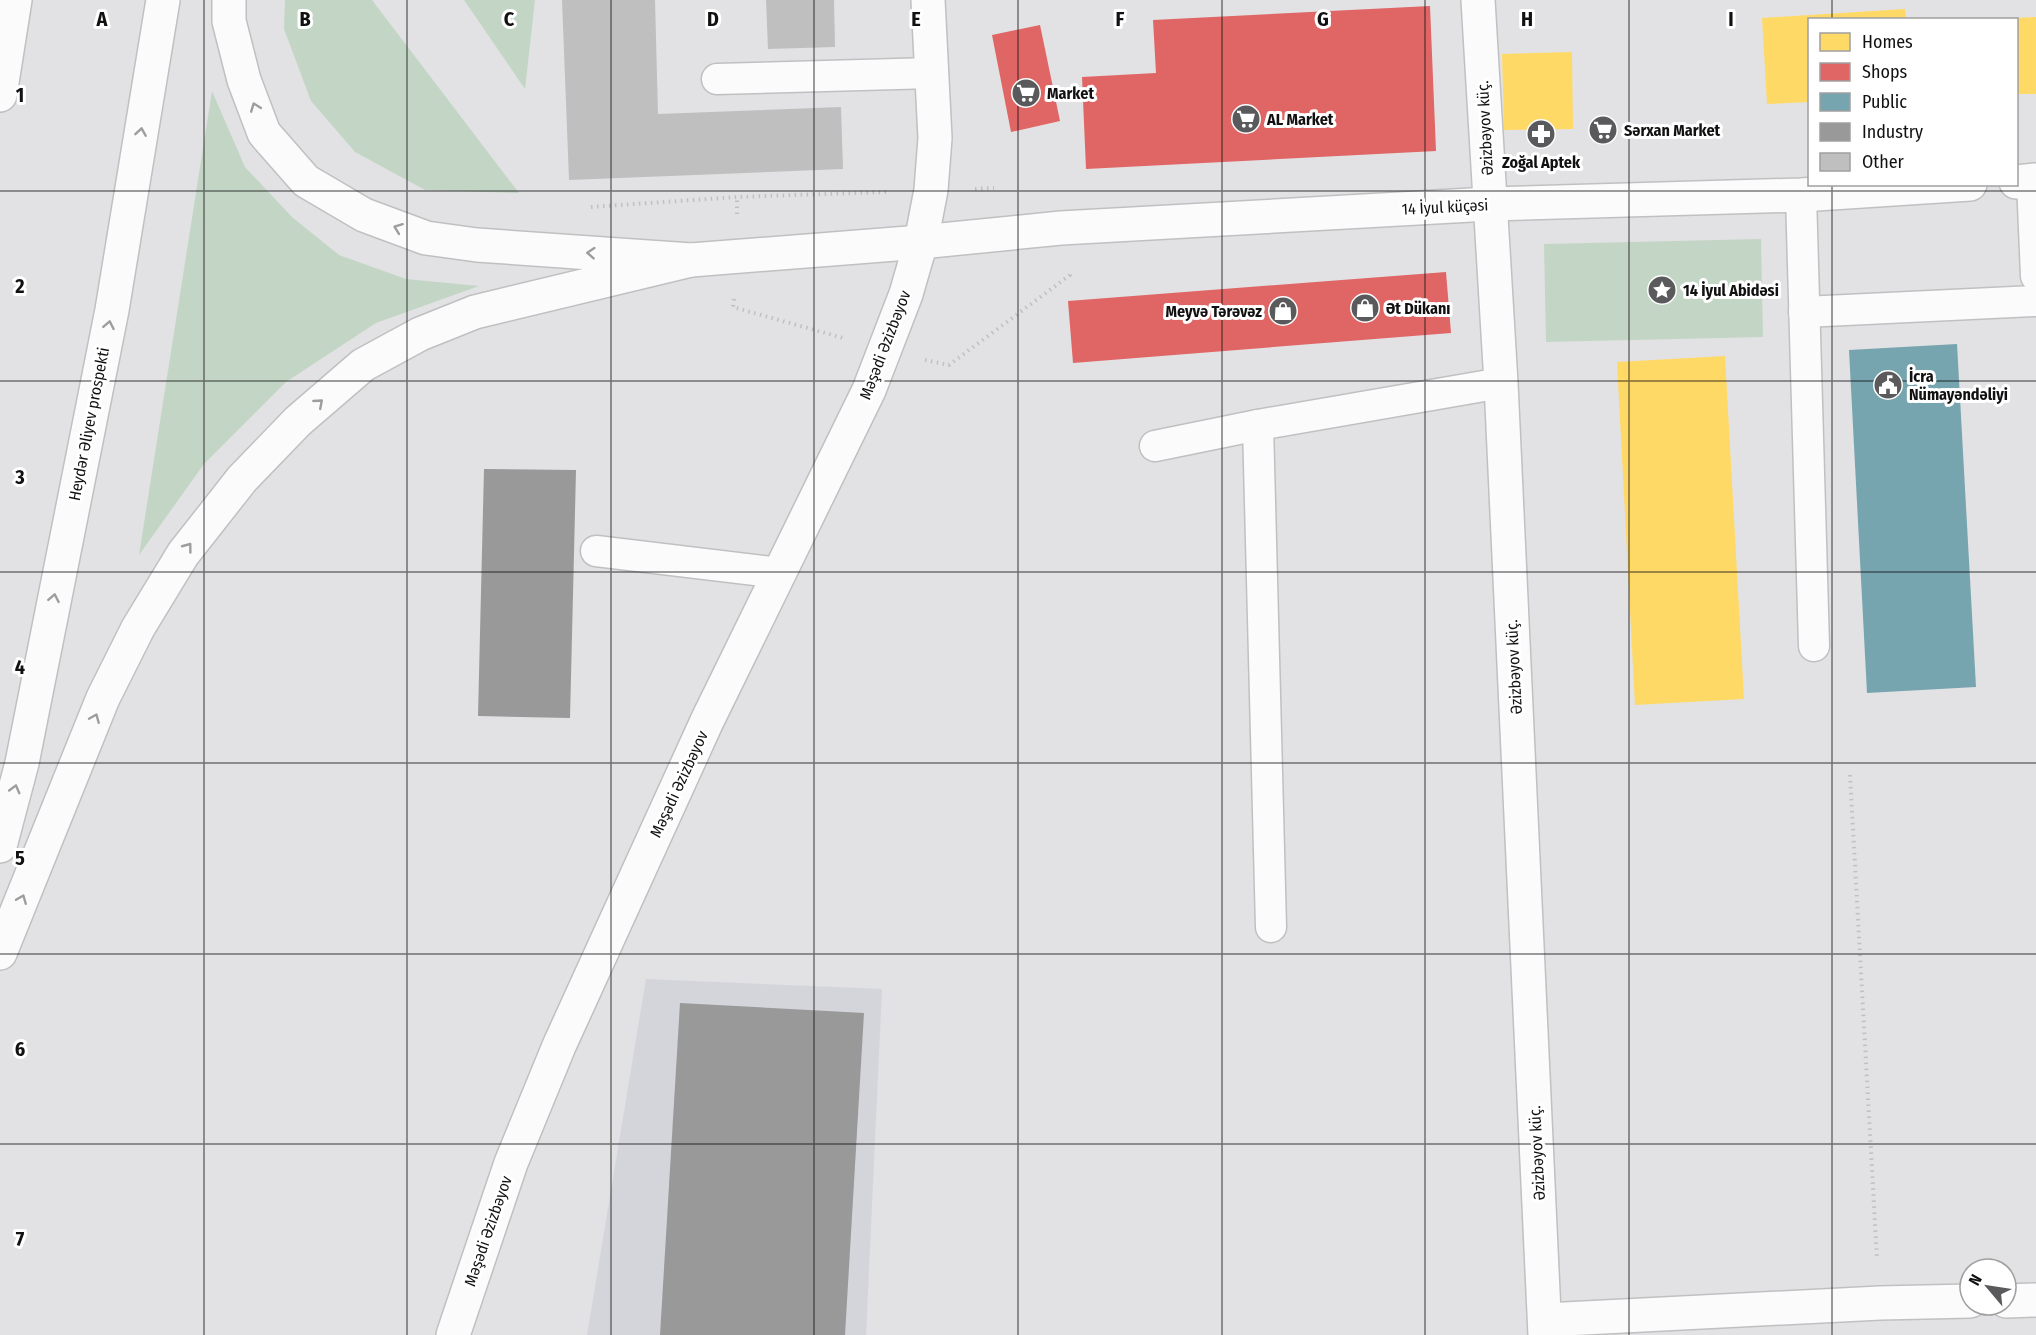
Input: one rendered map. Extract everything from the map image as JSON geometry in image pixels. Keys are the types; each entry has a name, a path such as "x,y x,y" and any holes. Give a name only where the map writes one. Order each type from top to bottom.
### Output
{"main road":[{"path":"0,95 15,0"},
{"name":"Heydər Əliyev prospekti","path":"0,846 22,763 109,322 163,0"},
{"path":"229,0 229,21 244,80 264,133 306,181 364,215 426,238 477,245 691,260"},
{"name":"Məşədi Əzizbəyov","path":"459,1334 511,1163 559,1046 708,721 869,390 906,294 921,242 931,190 935,138 928,0"},
{"name":"Əzizbəyov küç.","path":"1478,0 1501,382 1545,1328"},
{"name":"14 İyul küçəsi","path":"691,260 921,242 1061,228 1489,204 1801,195 1939,186"},
{"path":"0,953 99,708 138,628 183,554 242,479 298,421 363,365 420,334 476,312 691,260"},
{"path":"2018,1301 2036,1300"},
{"path":"1545,1328 1880,1303 1958,1301"}],"lane":[{"path":"717,80 933,73"},
{"path":"2028,181 2036,276"},
{"path":"1801,195 1814,646"},
{"path":"1804,312 2036,302"},
{"path":"1155,446 1258,425 1501,382"},
{"path":"1258,425 1271,927"},
{"path":"596,551 779,573"}],"path":[{"path":"584,207 737,196 999,188"},
{"path":"1850,775 1880,1303"}],"shaded area":[{"path":"646,979 882,989 866,1335 587,1335"}],"green space":[{"path":"285,0 372,0 519,193 425,190 355,152 311,101 284,29"},
{"path":"464,0 535,0 525,89"},
{"path":"212,91 245,167 292,217 339,255 406,279 479,286 376,323 286,382 204,464 139,555"},
{"path":"1761,239 1763,337 1546,342 1544,244"}],"building: Homes":[{"path":"1905,9 1906,18 1808,18 1808,102 1767,104 1762,18"},
{"path":"2036,17 2036,94 2018,94 2018,18 2016,18"},
{"path":"1572,52 1573,129 1504,130 1502,54"},
{"path":"1725,356 1744,699 1635,705 1617,362"}],"building: Shops":[{"path":"1430,6 1436,151 1086,169 1082,77 1156,73 1153,20"},
{"path":"1040,25 1060,121 1011,132 992,35"},
{"path":"1446,272 1451,333 1073,363 1068,301"}],"building: Public":[{"path":"1957,344 1976,687 1867,693 1849,350"}],"building: Industry":[{"path":"484,469 576,470 570,718 478,716"},
{"path":"680,1003 864,1013 845,1335 660,1335"}],"building: Other":[{"path":"562,0 655,0 658,114 841,107 843,169 569,180"},
{"path":"766,0 834,0 835,47 768,49"}],"place":[{"name":"Market","path":"1026,93"},
{"name":"AL Market","path":"1246,119"},
{"name":"Sərxan Market","path":"1603,130"},
{"name":"Zoğal Aptek","path":"1541,134"},
{"name":"14 İyul Abidəsi","path":"1662,290"},
{"name":"Ət Dükanı","path":"1365,308"},
{"name":"Meyvə Tərəvəz","path":"1283,311"},
{"name":"İcra Nümayəndəliyi","path":"1888,385"}]}
